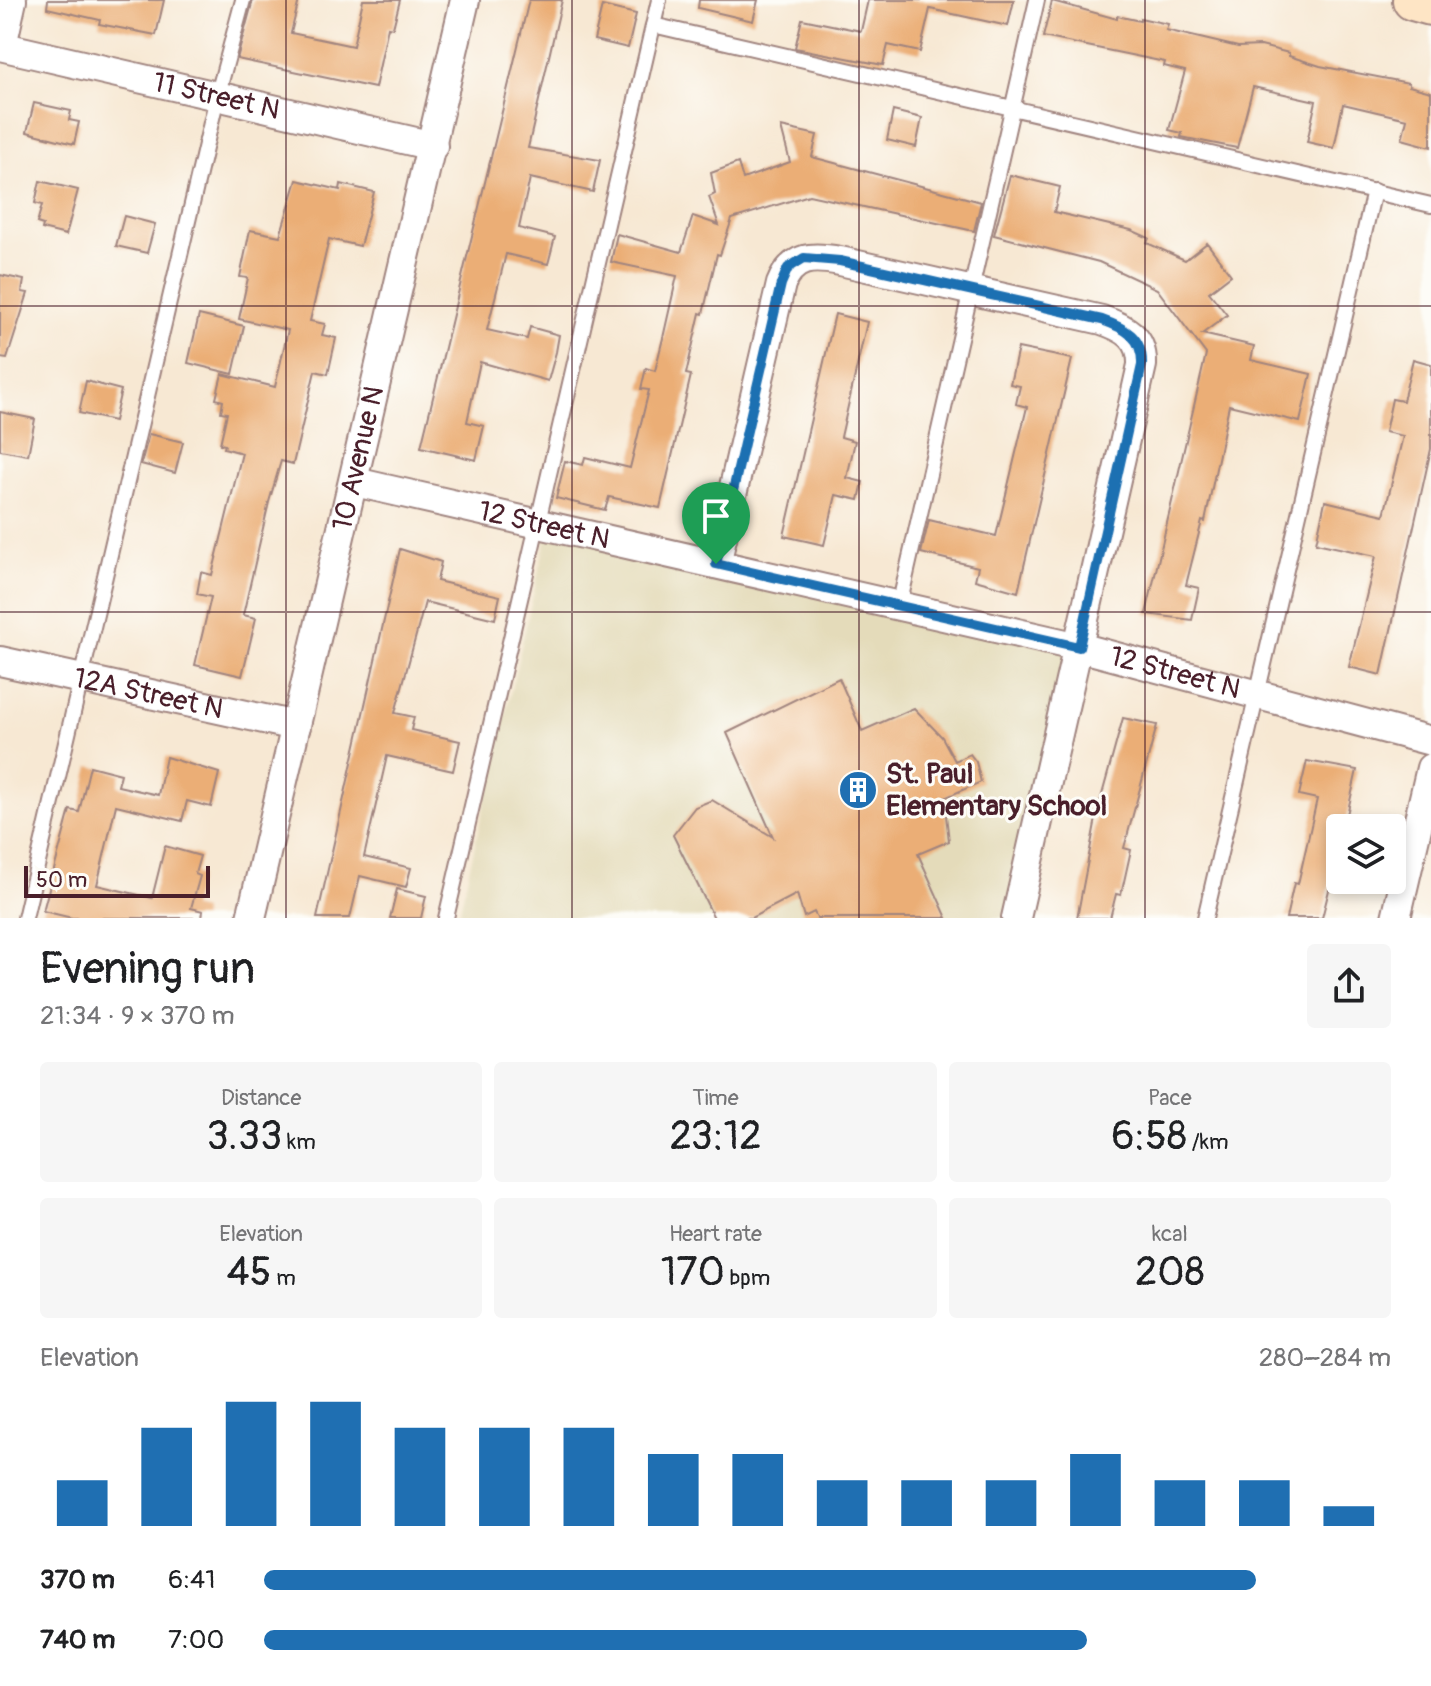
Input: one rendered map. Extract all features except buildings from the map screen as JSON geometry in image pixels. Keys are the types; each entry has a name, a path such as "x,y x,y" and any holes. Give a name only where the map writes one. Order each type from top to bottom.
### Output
{"main road":[{"path":"1413,0 1431,5"}],"street":[{"path":"0,36 8,0"},
{"name":"10 Avenue N","path":"251,918 465,0"},
{"name":"11 Street N","path":"0,46 433,146"},
{"path":"716,564 781,284 788,268 795,262 804,258 828,259 1102,320 1124,328 1139,345 1142,365 1016,918"},
{"name":"12 Street N","path":"355,482 1079,647 1431,741"},
{"name":"12A Street N","path":"0,661 296,726"},
{"path":"1396,918 1431,768"}],"lane":[{"path":"25,918 217,97 243,0"},
{"path":"446,918 659,0"},
{"path":"899,606 1037,0"},
{"path":"653,25 1431,205"},
{"path":"1205,918 1374,191"}],"shaded area":[{"path":"549,527 1079,647 1016,918 458,918"}],"place":[{"name":"St. Paul Elementary School","path":"858,790"}],"route":[{"path":"804,258 828,259 1102,320 1124,328 1139,345 1142,365 1079,647 716,564 781,284 788,268 795,262 804,258"}]}
